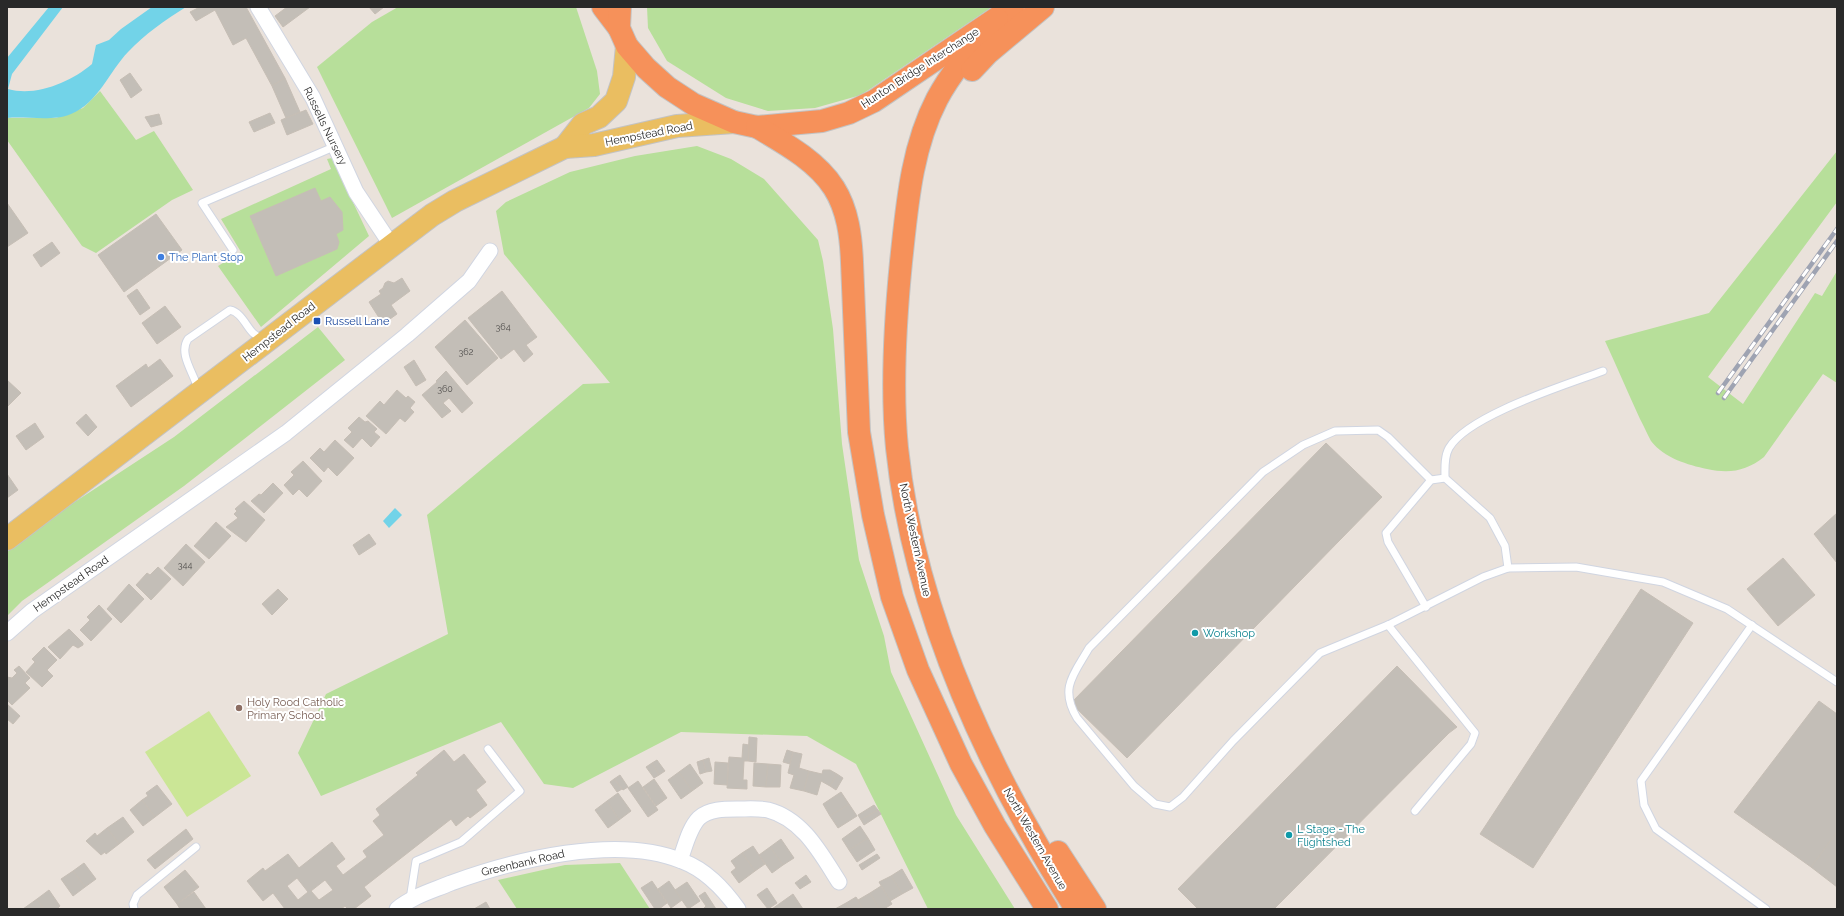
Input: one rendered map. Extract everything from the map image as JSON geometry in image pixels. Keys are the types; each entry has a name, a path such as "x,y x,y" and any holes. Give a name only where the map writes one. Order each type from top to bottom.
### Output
{"highway":[{"name":"Hunton Bridge Interchange","path":"603,7 622,27 666,87 693,104 734,122 757,127 822,121 850,113 874,101 1005,13"},
{"path":"899,282 913,236 934,142 950,103 965,78 988,52 1043,7"},
{"name":"North Western Avenue","path":"1005,13 954,72 937,99 925,126 915,161 907,204 896,312 895,391 897,448 906,510 928,602 954,673 1006,791 1076,909"},
{"path":"757,127 786,144 817,169 834,188 845,211 851,238 859,432 873,515 892,597 918,670 961,764 995,826 1047,909"},
{"path":"975,721 1018,785 1056,849 1095,909"}],"main road":[{"name":"Hempstead Road","path":"565,147 583,124 599,117 616,101 624,77 622,27"},
{"name":"Hempstead Road","path":"7,539 432,215 455,201 565,147 594,145 677,126 734,122"}],"street":[{"name":"Russells Nursery","path":"258,7 313,98 356,192 392,246"},
{"name":"Hempstead Road","path":"7,634 32,612 286,433 407,335 469,281 490,251"},
{"path":"680,860 694,826 699,818 705,814 712,811 728,809 766,810 790,821 808,836 839,882"},
{"name":"Greenbank Road","path":"397,909 410,899 483,871 536,858 567,853 622,850 652,852 680,860 703,872 716,882 738,909"}],"lane":[{"path":"233,250 202,203 336,146"},
{"path":"199,393 196,379 184,356 184,345 188,339 230,310 234,311 240,316 254,333 266,341"},
{"path":"1445,478 1446,461 1449,448 1468,429 1488,416 1603,371"},
{"path":"1431,480 1388,437 1378,430 1335,431 1303,445 1263,472 1090,648 1071,679 1068,694 1070,707 1077,718 1134,786 1155,804 1170,807 1183,797 1233,741 1320,653 1426,608 1483,577 1508,568 1576,567 1663,582 1727,609 1837,682"},
{"path":"1426,608 1388,542 1386,533 1431,480 1445,478 1490,518 1506,546 1508,568"},
{"path":"1388,624 1475,734 1471,744 1415,811"},
{"path":"1752,625 1641,781 1644,805 1656,829 1766,909"},
{"path":"410,899 416,861 461,842 520,791 488,749"},
{"path":"134,909 133,904 137,896 196,847"}],"green space":[{"path":"398,7 576,7 597,71 600,94 589,108 392,218 317,67 372,22"},
{"path":"647,7 992,7 861,95 815,108 768,111 726,98 667,61 648,28"},
{"path":"100,91 136,140 154,131 193,190 172,200 96,253 82,246 7,140 7,118 56,118 83,108"},
{"path":"697,146 731,159 764,179 818,240 823,261 833,329 842,444 859,560 884,636 891,672 956,815 1015,909 928,909 856,764 807,736 681,732 573,788 544,784 501,722 321,796 298,753 326,694 448,634 427,515 583,384 610,383 504,254 496,211 506,202 570,172 635,156"},
{"path":"1837,151 1837,202 1708,377 1743,404 1815,293 1822,296 1837,271 1837,383 1823,374 1764,457 1751,465 1737,470 1723,471 1692,465 1669,456 1656,447 1651,441 1605,341 1709,313"},
{"path":"332,158 369,236 261,327 218,266 241,252 221,219 331,169 327,159"},
{"path":"318,327 345,360 184,486 22,601 7,616 7,552 61,511 174,437"},
{"path":"209,711 251,776 187,817 145,752"},
{"path":"620,863 650,909 517,909 498,880 565,865"}],"water":[{"path":"49,7 63,7 12,74 8,89 30,91 64,82 84,71 92,64 96,45 109,40 121,29 152,7 186,7 141,39 121,60 96,95 80,109 71,114 56,118 7,118 7,58"},
{"path":"395,508 402,515 389,528 383,521"}],"building":[{"path":"200,7 246,7 285,78 272,86 246,38 233,45 215,10 196,21 190,12"},
{"path":"287,7 310,7 283,27 275,16"},
{"path":"369,7 384,7 375,14"},
{"path":"130,73 142,90 131,98 120,80"},
{"path":"285,78 300,112 286,118 272,86"},
{"path":"306,110 313,124 287,135 281,120"},
{"path":"270,113 275,123 254,132 249,122"},
{"path":"159,114 162,124 151,127 145,117"},
{"path":"315,188 321,201 330,197 342,212 343,230 336,234 339,242 337,249 276,276 250,216"},
{"path":"7,203 28,233 7,247"},
{"path":"156,214 182,250 124,292 98,255"},
{"path":"52,242 60,253 41,267 33,255"},
{"path":"402,278 410,291 391,305 397,314 383,324 369,302 381,294 379,291 383,288 385,283 388,281 394,283"},
{"path":"137,289 150,308 140,315 127,296"},
{"path":"502,291 537,337 526,345 533,354 524,362 514,349 501,359 468,318"},
{"path":"165,306 181,327 157,344 142,323"},
{"path":"465,320 498,358 467,385 435,347"},
{"path":"160,359 173,376 131,407 116,386 146,364 148,368"},
{"path":"414,360 426,380 416,386 404,367"},
{"path":"446,371 473,403 462,413 449,398 443,403 451,411 442,418 422,395 437,382 436,381"},
{"path":"7,380 21,393 7,407"},
{"path":"397,390 406,398 408,396 415,402 410,408 414,412 405,422 400,418 386,434 366,416 380,401 384,405"},
{"path":"86,414 97,427 88,436 76,423"},
{"path":"359,417 365,422 368,421 377,429 374,432 380,437 371,447 362,438 353,448 344,440 352,432 348,428"},
{"path":"35,423 44,437 26,450 16,436"},
{"path":"335,440 354,458 337,476 328,467 324,472 310,458 320,448 324,452"},
{"name":"Workshop","path":"1326,443 1382,497 1127,758 1071,703"},
{"path":"303,461 322,481 307,497 299,489 293,495 284,485 294,475 291,472"},
{"path":"7,474 18,490 7,498"},
{"path":"273,483 283,493 264,513 251,501 259,494 261,495"},
{"path":"244,501 265,520 246,542 226,527 238,518 234,514 237,511 235,509"},
{"path":"1837,513 1837,563 1814,534"},
{"path":"216,522 231,536 209,559 194,546"},
{"path":"369,534 376,544 359,555 353,545"},
{"path":"186,544 205,562 183,586 164,568"},
{"path":"1783,558 1815,595 1778,626 1747,589"},
{"path":"158,567 171,579 151,600 136,585 147,573 150,575"},
{"path":"129,584 144,599 121,623 107,609"},
{"path":"278,589 288,599 272,615 262,604"},
{"path":"1641,589 1693,623 1533,868 1480,834"},
{"path":"99,605 112,619 91,641 80,630 90,620 87,617"},
{"path":"69,629 83,643 83,645 78,648 73,645 60,659 48,647"},
{"path":"44,647 57,660 47,670 53,676 42,687 26,672 35,662 32,659"},
{"path":"19,666 30,678 25,683 30,688 12,705 7,700 7,677 12,678 17,673 14,670"},
{"name":"L Stage - The Flightshed","path":"1397,666 1457,727 1449,733 1274,909 1198,909 1178,889"},
{"path":"1819,701 1837,714 1837,832 1811,867 1734,812"},
{"path":"7,704 20,716 13,724 7,719"},
{"path":"749,737 757,738 756,762 748,761"},
{"path":"743,744 749,745 748,761 744,761 743,780 747,780 747,789 727,788 729,757 742,758"},
{"path":"444,750 454,762 464,754 486,782 476,790 487,805 470,818 468,816 456,826 451,819 364,887 371,896 354,909 348,909 345,906 341,909 285,909 273,893 263,901 247,881 263,868 265,871 288,854 299,868 332,842 345,859 336,866 343,875 367,857 363,851 384,835 373,821 380,815 376,809 418,775 416,773","holes":["297,878 308,892 298,900 287,886","325,880 333,890 319,900 311,891"]},
{"path":"787,750 793,752 790,764 783,762"},
{"path":"793,752 802,754 799,768 809,771 804,791 790,788 794,775 788,773"},
{"path":"709,758 712,771 706,772 703,760"},
{"path":"657,760 665,771 659,775 652,763"},
{"path":"703,760 706,772 700,774 697,762"},
{"path":"715,762 728,763 727,785 714,784"},
{"path":"652,763 659,775 654,778 646,767"},
{"path":"754,763 768,764 766,787 753,786"},
{"path":"690,764 703,783 692,791 679,772"},
{"path":"768,764 781,765 780,787 766,787"},
{"path":"823,770 830,770 837,774 830,786 821,781 817,795 804,791 809,771 822,774"},
{"path":"679,772 692,791 681,799 668,780"},
{"path":"837,774 843,778 836,790 830,786"},
{"path":"620,775 628,787 623,790 614,779"},
{"path":"614,779 622,789 617,792 610,782"},
{"path":"654,779 667,798 656,806 643,787"},
{"path":"638,781 658,810 648,817 628,788"},
{"path":"157,785 172,804 155,817 142,800 148,796 146,793"},
{"path":"841,792 849,804 830,816 823,804"},
{"path":"618,793 631,811 619,820 607,801"},
{"path":"142,800 155,817 143,826 130,810"},
{"path":"607,801 619,820 608,828 595,810"},
{"path":"849,804 857,816 838,828 830,816"},
{"path":"874,805 878,810 861,820 858,815"},
{"path":"878,810 881,814 864,825 861,820"},
{"path":"123,817 134,832 119,844 107,828"},
{"path":"860,826 868,838 849,850 842,839"},
{"path":"107,828 119,844 106,854 105,852 101,855 86,841 95,833 97,836"},
{"path":"186,829 193,839 155,869 147,860"},
{"path":"1837,832 1837,887 1811,867"},
{"path":"868,838 875,850 857,862 849,850"},
{"path":"781,839 794,858 783,865 770,847"},
{"path":"753,846 765,864 755,871 742,853"},
{"path":"770,847 783,865 772,873 759,855"},
{"path":"742,853 755,871 739,883 731,872 736,868 731,861"},
{"path":"877,854 880,858 862,870 859,865"},
{"path":"84,863 96,879 85,887 73,871"},
{"path":"902,869 913,888 902,894 891,876"},
{"path":"185,870 199,887 177,904 164,887"},
{"path":"73,871 85,887 73,896 61,879"},
{"path":"806,875 811,882 800,889 795,883"},
{"path":"891,876 902,894 890,901 879,882"},
{"path":"652,881 667,903 659,909 655,909 641,888"},
{"path":"669,881 682,900 671,908 658,889"},
{"path":"687,882 700,901 688,909 675,890"},
{"path":"881,886 892,904 884,909 879,909 870,893"},
{"path":"767,888 777,903 768,909 757,895"},
{"path":"49,890 60,906 57,909 44,909 37,899"},
{"path":"194,892 206,909 180,909 177,904"},
{"path":"705,892 716,909 703,909 706,906 699,896"},
{"path":"870,893 879,909 863,909 858,900"},
{"path":"793,894 803,909 772,909"},
{"path":"856,897 863,909 849,909 846,903"},
{"path":"37,899 44,909 23,909"},
{"path":"486,902 490,909 474,909"},
{"path":"846,903 849,909 835,909"}],"railway":[{"path":"1718,393 1837,229"},
{"path":"1724,398 1837,241"}],"place":[{"name":"The Plant Stop","path":"161,257"},
{"name":"Russell Lane","path":"317,321"},
{"name":"Workshop","path":"1195,633"},
{"name":"Holy Rood Catholic Primary School","path":"239,708"},
{"name":"L Stage - The Flightshed","path":"1289,835"}]}
